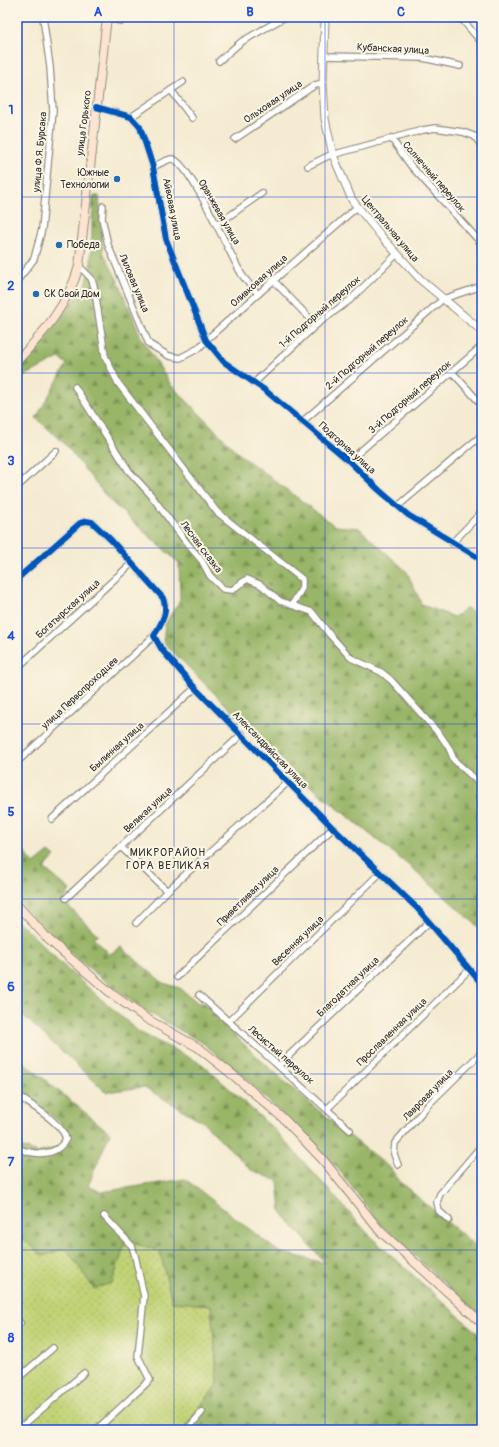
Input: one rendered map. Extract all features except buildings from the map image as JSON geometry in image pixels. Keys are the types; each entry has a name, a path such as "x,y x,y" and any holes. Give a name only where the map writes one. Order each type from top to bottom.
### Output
{"main road":[{"name":"улица Горького","path":"17,362 48,326 75,284 80,266 96,107 107,18"},
{"path":"17,905 49,940 113,995 146,1019 199,1048 234,1075 273,1110 323,1160 380,1231 482,1323"}],"street":[{"name":"улица Ф.Я. Бурсака","path":"17,281 34,259 42,228 53,111 50,67 43,17"},
{"path":"107,18 121,21 128,17"},
{"path":"219,61 241,42 285,17"},
{"name":"Центральная улица","path":"325,17 323,83 325,119 333,155 352,200 421,280 482,331"},
{"path":"460,17 482,43"},
{"name":"Кубанская улица","path":"325,56 423,58 460,66"},
{"path":"96,107 131,117 183,82"},
{"name":"Ольховая улица","path":"235,139 315,85 323,83"},
{"path":"171,90 192,118"},
{"name":"Айвовая улица","path":"131,117 140,127 153,167 166,239 206,340"},
{"path":"308,166 333,155 391,138 435,128 463,132 479,138 482,146"},
{"name":"Солнечный переулок","path":"391,138 411,166 482,244"},
{"name":"Оранжевая улица","path":"153,167 170,159 174,159 184,169 218,224 242,275 258,294"},
{"path":"218,224 262,193"},
{"name":"Лиловая улица","path":"103,206 102,218 108,245 149,344 169,356"},
{"name":"Оливковая улица","path":"169,356 180,358 199,348 272,280 358,207"},
{"name":"1-й Подгорный переулок","path":"254,383 316,325 350,300 397,254"},
{"path":"80,266 91,278 94,286 105,356 118,383 217,512 302,579 302,588 292,605"},
{"path":"272,280 316,325"},
{"path":"443,299 482,286"},
{"name":"2-й Подгорный переулок","path":"302,422 443,299"},
{"name":"Подгорная улица","path":"206,340 224,362 266,391 349,461 408,515 482,560"},
{"name":"3-й Подгорный переулок","path":"349,461 453,373 482,346"},
{"path":"453,373 482,405"},
{"name":"Лесная сказка","path":"75,387 129,471 150,494 202,561 210,576 224,589 232,590 247,579 261,585 280,601 312,612 351,658 381,672 391,680 441,736 449,748 454,760 482,788"},
{"path":"398,506 482,435"},
{"path":"17,487 56,451"},
{"path":"452,543 482,512"},
{"path":"17,579 80,523 86,521 92,522 164,598 167,606 166,614 154,636"},
{"name":"Богатырская улица","path":"17,668 132,564"},
{"name":"Александрийская улица","path":"154,636 162,650 195,688 242,734 332,828 418,908 482,984"},
{"name":"улица Первопроходцев","path":"17,762 154,636"},
{"name":"Былинная улица","path":"52,819 195,688"},
{"name":"Великая улица","path":"66,898 242,734"},
{"path":"136,923 168,891 288,782"},
{"name":"Приветливая улица","path":"177,977 332,828"},
{"path":"121,847 168,891"},
{"name":"Весенняя улица","path":"229,1021 380,873"},
{"name":"Благодатная улица","path":"279,1065 429,922"},
{"name":"Прославленная улица","path":"328,1108 469,970"},
{"name":"Лесистый переулок","path":"198,994 328,1108 350,1130"},
{"name":"Лавровая улица","path":"398,1165 393,1148 395,1143 429,1104 482,1052"},
{"path":"17,1095 55,1123 64,1132 66,1139 57,1149 42,1154 28,1152 17,1148"},
{"path":"449,1220 439,1211 437,1202 440,1194 482,1145"},
{"path":"96,1430 150,1380 138,1356 144,1296 135,1256 132,1246 104,1216"},
{"path":"17,1379 53,1348"},
{"path":"28,1430 19,1426 84,1373"},
{"path":"187,1430 202,1412"}],"green space":[{"path":"93,196 99,196 103,252 118,281 141,337 171,385 239,454 335,526 359,528 407,572 422,605 454,617 467,608 482,620 482,930 418,873 294,773 163,642 165,624 180,600 179,563 109,500 64,443 36,418 67,364 59,358 17,380 17,368 40,344 85,286 91,262"},
{"path":"17,843 34,864 49,852 55,857 44,868 70,890 63,901 98,935 93,938 110,954 121,947 163,983 180,988 198,1003 204,1003 225,1026 294,1090 391,1169 401,1183 482,1251 482,1318 380,1224 339,1170 246,1079 203,1043 142,1009 123,995 66,950 35,921 17,899"},
{"path":"17,920 68,970 139,1032 202,1064 275,1130 372,1238 482,1337 482,1430 183,1430 218,1383 211,1305 172,1302 160,1251 126,1241 112,1283 94,1289 66,1248 43,1256 17,1233 17,1146 38,1153 66,1145 69,1130 17,1087 17,1057 110,1133 88,1186 101,1192 185,1179 279,1252 325,1263 281,1212 278,1181 251,1170 203,1122 144,1087 106,1092 17,1010"},
{"path":"17,1233 43,1256 66,1248 126,1241 160,1251 172,1302 211,1305 218,1383 183,1430 24,1430 17,1428"}],"cycle path":[{"path":"96,107 131,117 140,127 153,167 166,239 206,340 224,362 266,391 349,461 408,515 482,560"},
{"path":"17,579 80,523 86,521 92,522 111,540 163,598 165,603 165,613 154,636 162,650 195,688 333,828 417,908 482,984"}],"place":[{"name":"Южные Технологии","path":"117,179"},
{"name":"Победа","path":"59,245"},
{"name":"СК Свой Дом","path":"36,294"}],"district":[{"name":"МИКРОРАЙОН ГОРА ВЕЛИКАЯ","path":"168,858"}]}
